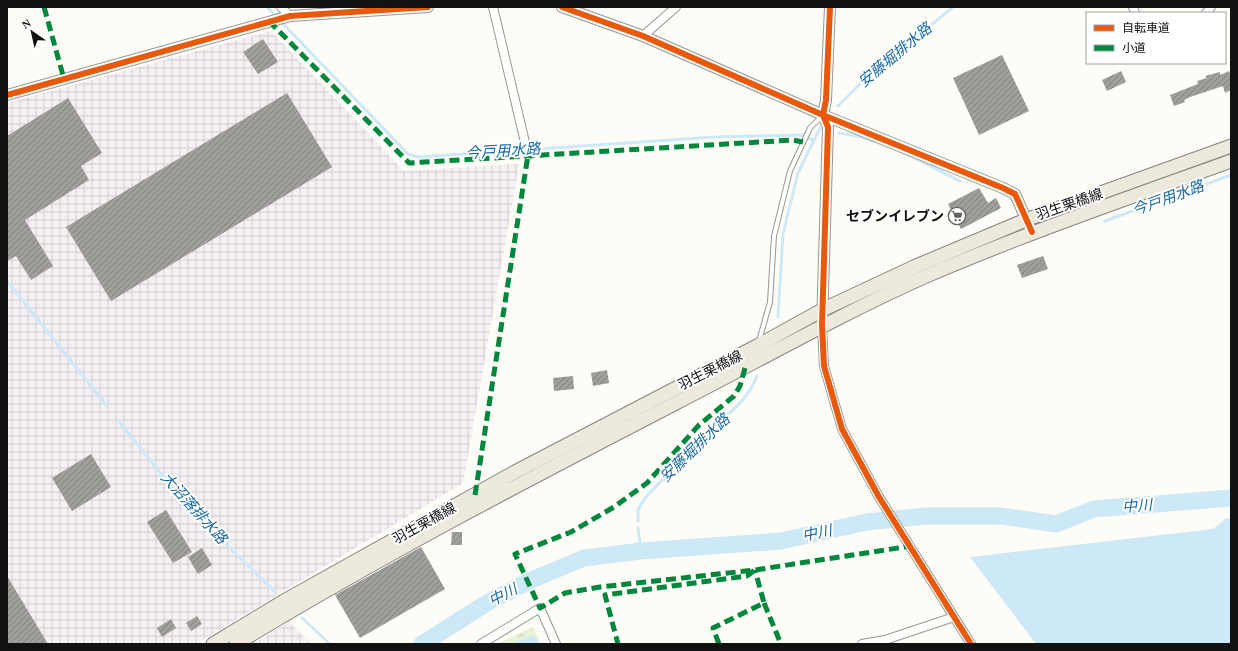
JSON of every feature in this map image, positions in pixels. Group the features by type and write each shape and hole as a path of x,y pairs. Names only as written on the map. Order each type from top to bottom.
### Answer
{"main road":[{"name":"羽生栗橋線","path":"213,644 284,601 515,472 757,346 824,309 916,266 1028,219 1231,146"},
{"name":"羽生栗橋線","path":"236,644 289,612 521,483 745,368 822,325 923,278 1032,232 1231,161"}],"street":[{"path":"281,7 290,16"},
{"path":"7,95 290,16 428,7"},
{"path":"493,7 528,154"},
{"path":"562,7 643,36 823,115 1015,194 1028,219 1032,232"},
{"path":"643,36 676,7"},
{"path":"830,7 826,100 823,115 828,127 824,309 822,325 824,366 842,429 879,497 971,644"},
{"path":"481,644 540,608 556,644"},
{"path":"862,644 885,640 954,617"}],"lane":[{"path":"757,346 770,302 774,236 790,171 810,128 823,115"}],"shaded area":[{"path":"271,31 404,171 519,164 463,483 196,644 7,644 7,103"},
{"path":"289,622 311,644 253,644"}],"green space":[{"path":"533,627 541,644 497,644"}],"water":[{"path":"1231,518 1231,644 1036,644 970,557 1213,529 1225,519"},
{"path":"534,635 539,644 513,644"}],"building":[{"path":"263,39 278,62 258,74 243,52"},
{"path":"1002,55 1029,111 979,135 953,78"},
{"path":"1121,71 1126,82 1107,91 1102,80"},
{"path":"1229,71 1231,78 1231,90 1225,93 1223,86 1190,97 1184,100 1185,102 1174,106 1170,95 1198,84 1197,81 1207,78 1205,76 1220,72 1220,75"},
{"path":"287,93 332,167 111,301 66,227"},
{"path":"68,98 102,153 81,166 89,180 25,220 53,266 31,280 16,256 7,261 7,136"},
{"path":"979,188 988,203 996,198 1001,208 961,229 948,204"},
{"path":"1043,256 1048,269 1022,278 1017,265"},
{"path":"607,370 609,383 593,386 591,373"},
{"path":"573,376 574,389 554,391 553,378"},
{"path":"91,454 111,487 72,511 52,478"},
{"path":"166,510 192,552 173,563 147,522"},
{"path":"452,532 462,532 462,545 451,545"},
{"path":"421,547 445,589 360,638 335,595"},
{"path":"202,548 212,565 198,574 188,557"},
{"path":"7,576 48,644 7,644"},
{"path":"197,616 202,624 191,631 186,623"},
{"path":"171,619 176,628 162,637 157,628"}],"waterway":[{"name":"今戸用水路","path":"267,7 408,154 419,157 715,137 801,135 813,140"},
{"name":"安藤堀排水路","path":"838,106 865,79 953,7"},
{"name":"安藤堀排水路","path":"778,317 783,234 798,173 820,128"},
{"name":"今戸用水路","path":"839,133 854,135 886,145 960,181"},
{"name":"今戸用水路","path":"1105,221 1231,175"},
{"name":"大沼落排水路","path":"7,281 107,406"},
{"name":"安藤堀排水路","path":"638,521 638,510 645,498 696,444 744,399 757,376"},
{"name":"大沼落排水路","path":"118,420 174,490 203,522 275,592"},
{"name":"中川","path":"422,644 487,603 529,581 584,558 641,551 781,541 866,522 926,516 1001,516 1056,524 1094,509 1231,498"},
{"name":"安藤堀排水路","path":"638,528 641,551"},
{"name":"大沼落排水路","path":"302,618 330,644"}],"marked path":[{"path":"44,7 64,79"},
{"path":"269,21 409,163 793,140 803,142"},
{"path":"475,495 528,155"},
{"path":"745,368 740,386 734,396 699,425 647,483 614,507 571,532 515,554 540,608 565,593 600,587 755,570 911,546"},
{"path":"616,644 618,644 605,595 747,576 755,570"},
{"path":"719,644 713,628 764,603 755,570"},
{"path":"764,603 781,644"}],"cycle path":[{"path":"7,95 290,16 428,7"},
{"path":"562,7 643,36 823,115 1003,188 1015,194 1032,232"},
{"path":"830,7 826,100 823,115 828,127 822,325 824,366 842,429 879,497 971,644"}],"place":[{"name":"セブンイレブン","path":"957,216"}]}
